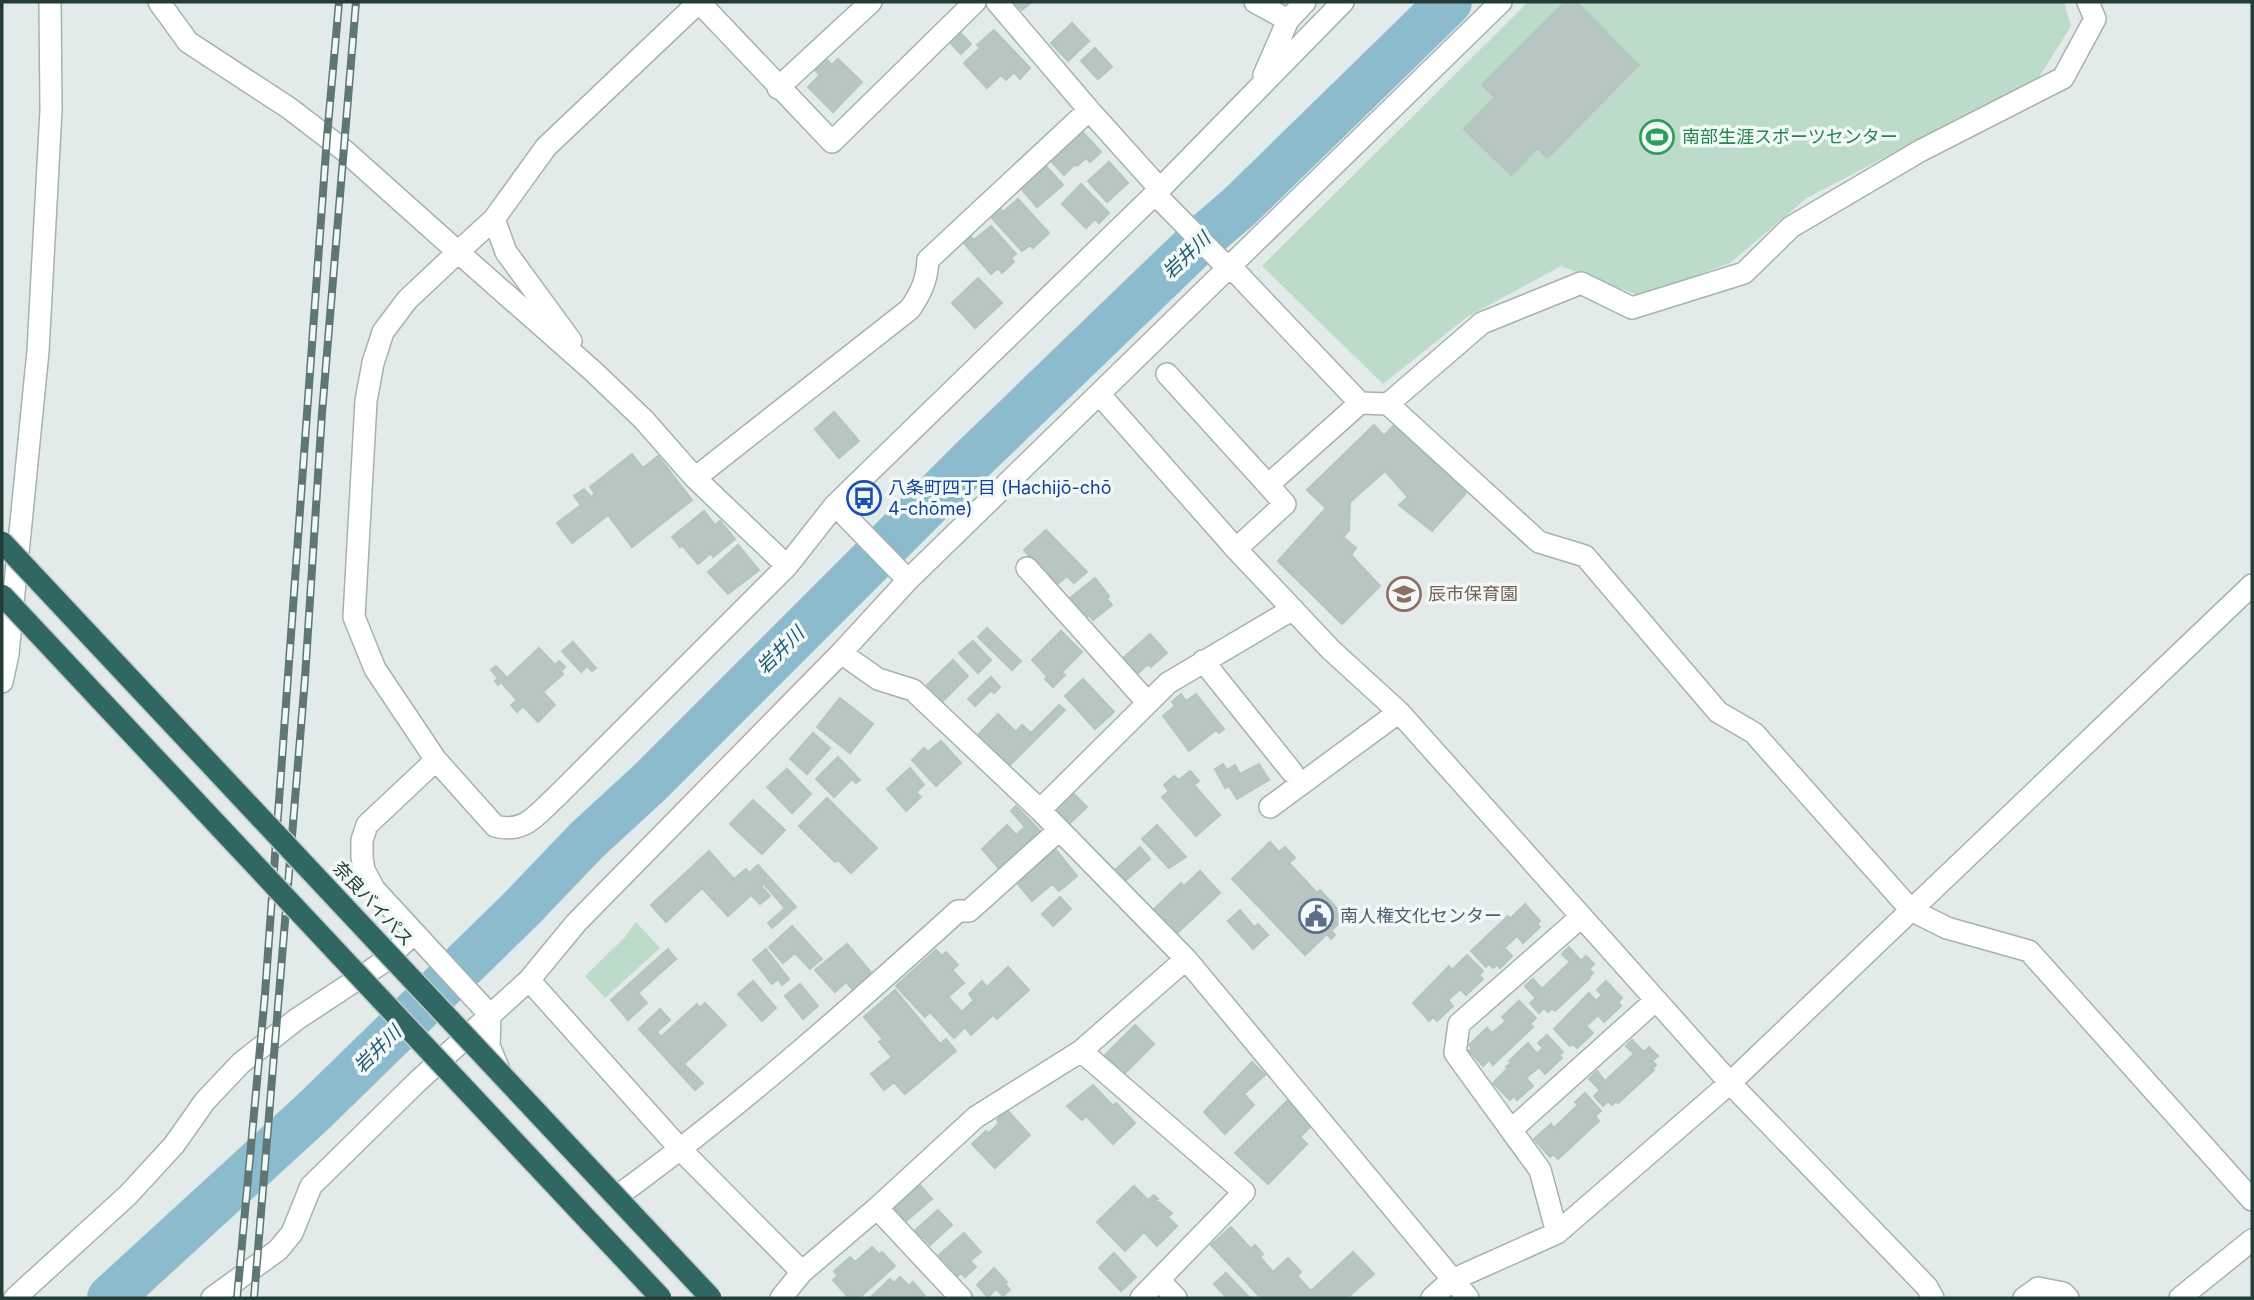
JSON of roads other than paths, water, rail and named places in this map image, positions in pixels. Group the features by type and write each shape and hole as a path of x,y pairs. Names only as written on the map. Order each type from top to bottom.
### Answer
{"highway":[{"name":"奈良バイパス","path":"2,542 709,1298"},
{"path":"2,595 662,1298"}],"street":[{"path":"2,682 8,654 38,351 51,110 50,2"},
{"path":"159,2 188,42 299,115 345,151 594,372 644,420 695,478 787,566"},
{"path":"975,2 832,142 699,2 546,147 494,219 407,300 383,332 373,363 366,401 354,617 375,669 436,760 495,826 508,830 525,826 556,797 1159,195 1343,2"},
{"path":"778,88 871,2"},
{"path":"996,2 1159,195 1360,402 1388,404 1539,542 1585,556 1718,712 1754,733 1911,910 1947,928 2029,951 2252,1200"},
{"path":"1255,2 1288,20"},
{"path":"1257,90 1288,20 1305,2"},
{"path":"212,1298 278,1251 292,1233 311,1186 418,1081 485,1010 529,980 576,923 841,653 904,576 1100,395 1225,263 1501,2"},
{"path":"1388,404 1482,323 1581,283 1632,308 1744,273 1791,227 1920,151 2063,78 2095,19 2088,2"},
{"path":"695,478 910,309 922,292 928,260 1089,110"},
{"path":"494,219 506,252 594,372"},
{"path":"1167,374 1285,504 1236,549"},
{"path":"1100,395 1236,549 1331,650 1399,712 1730,1083 1927,1287 1933,1298"},
{"path":"1268,485 1360,402"},
{"path":"841,511 904,576"},
{"path":"1027,568 1148,703"},
{"path":"1432,1298 1452,1280 1557,1233 1730,1083 2252,585"},
{"path":"1040,810 1168,683 1293,609"},
{"path":"841,653 878,679 913,690 1040,810 1186,959 1468,1298"},
{"path":"1203,661 1292,772"},
{"path":"1270,807 1399,712"},
{"path":"436,760 367,825 362,840 364,870 374,888 485,1010 489,1046 497,1069 709,1298"},
{"path":"616,1198 681,1150 890,973 958,911 969,911 1059,830"},
{"path":"1557,1233 1540,1170 1455,1053 1459,1024 1581,917"},
{"path":"15,1298 128,1195 174,1145 205,1101 241,1063 298,1019 420,939"},
{"path":"781,1298 802,1272 976,1117 1081,1051 1186,959"},
{"path":"529,980 681,1150 802,1272"},
{"path":"1511,1130 1656,1000"},
{"path":"1081,1051 1244,1192 1141,1298"},
{"path":"877,1208 961,1298"},
{"path":"2180,1298 2252,1240"},
{"path":"1158,1280 1176,1298"},
{"path":"2024,1298 2038,1288 2063,1293 2068,1298"}],"waterway":[{"name":"岩井川","path":"110,1298 315,1110 520,910 587,840 650,782 974,458 1197,243 1239,207 1449,2"}],"railway":[{"path":"237,1298 265,994 339,2"},
{"path":"254,1298 305,678 322,413 356,2"}],"place":[{"name":"南部生涯スポーツセンター","path":"1657,137"},
{"name":"八条町四丁目 (Hachijō-chō 4-chōme)","path":"864,498"},
{"name":"辰市保育園","path":"1404,594"},
{"name":"南人権文化センター","path":"1316,916"}]}
